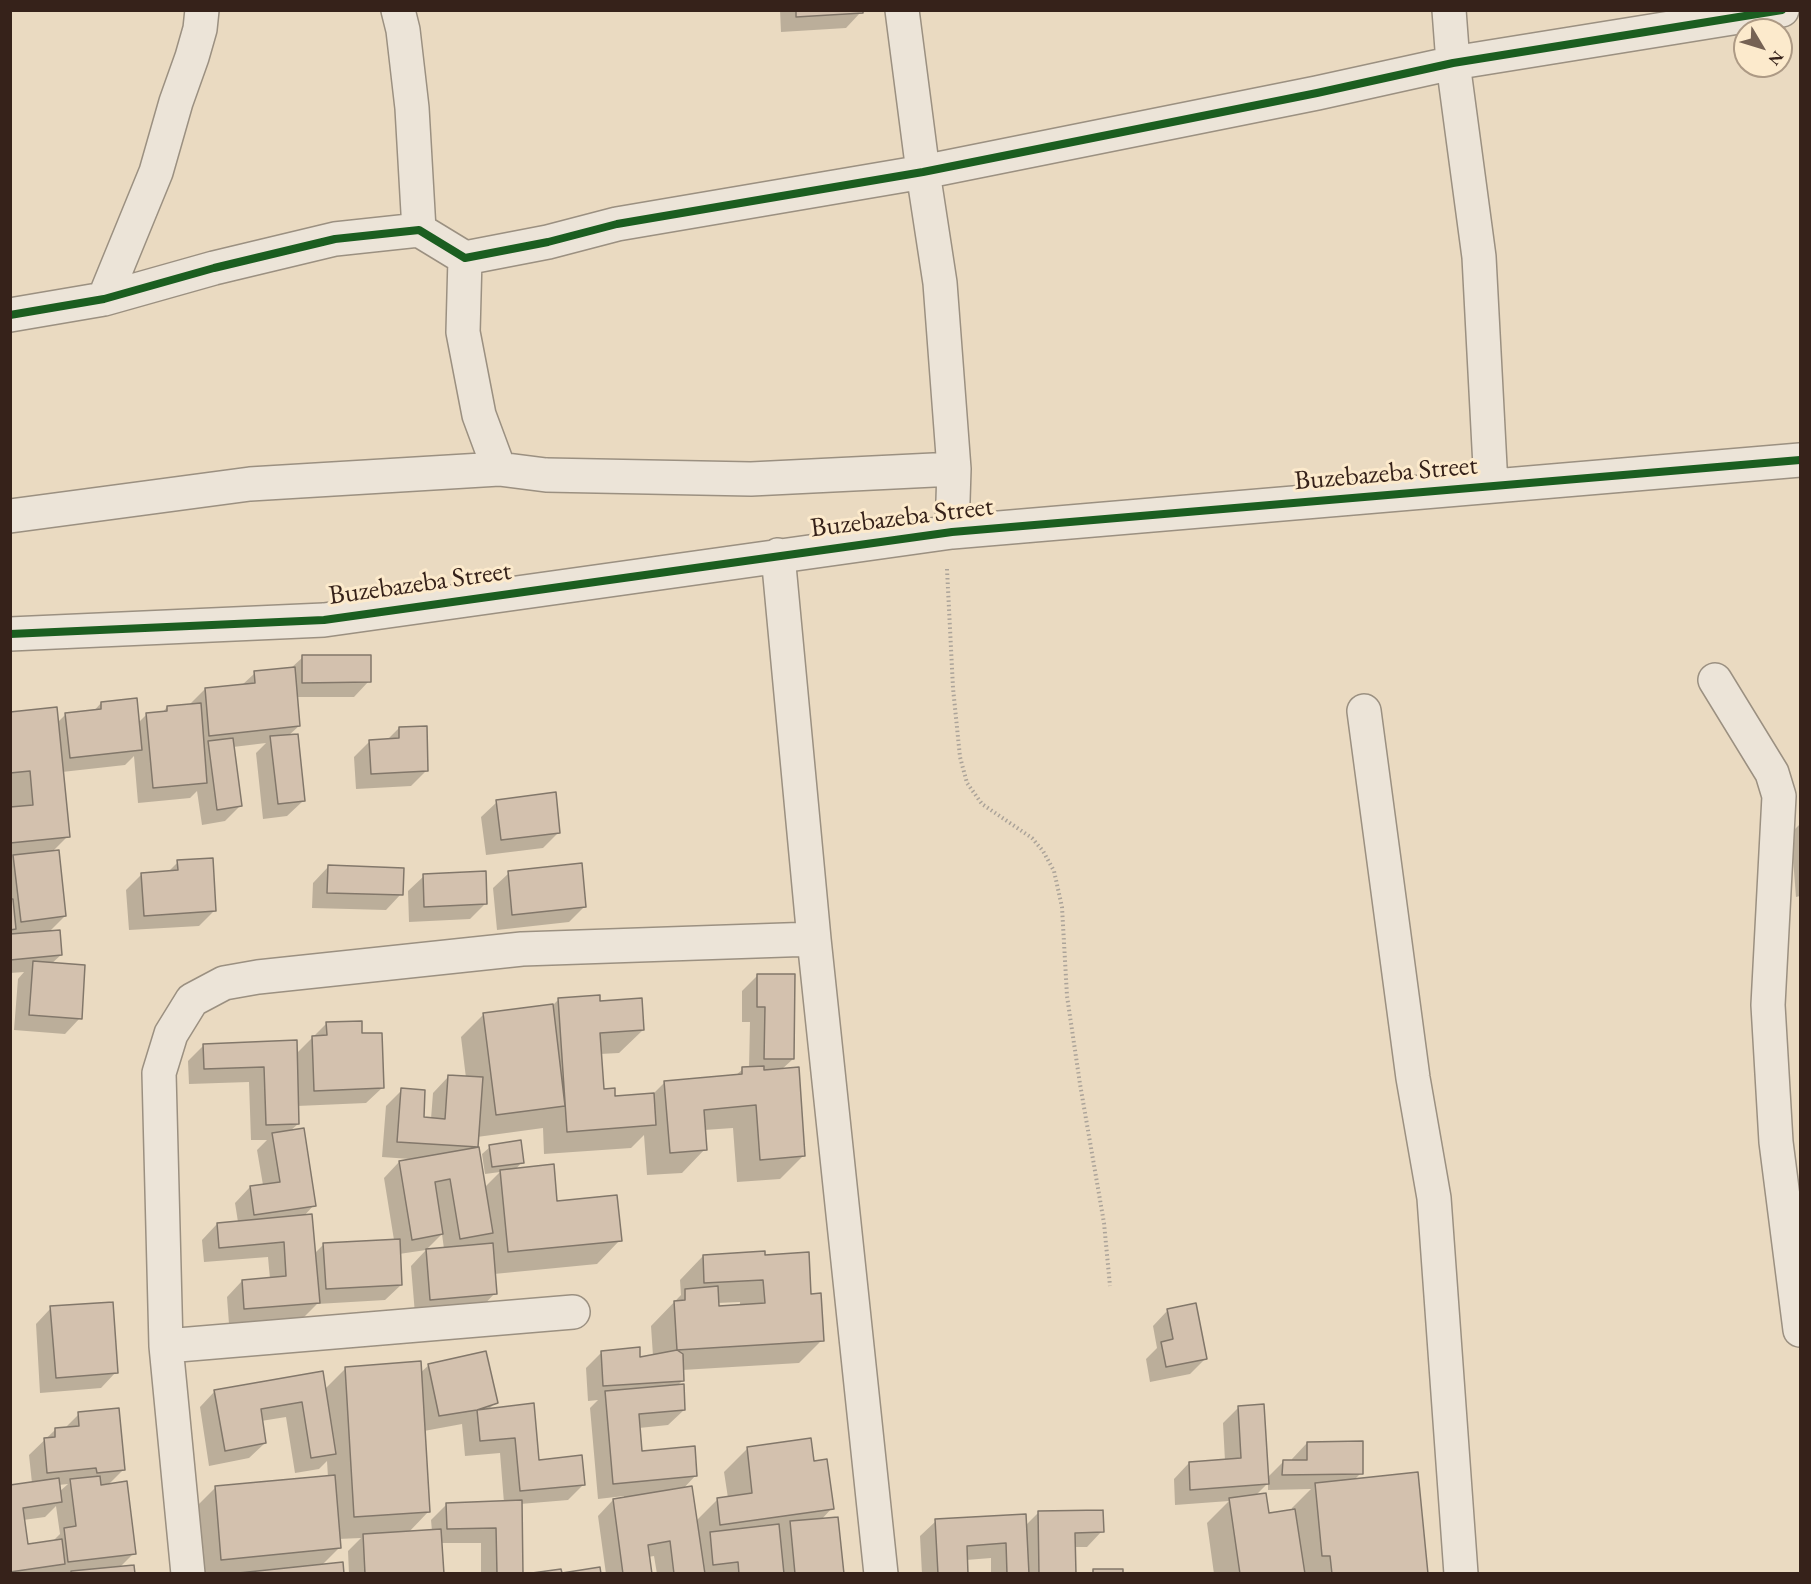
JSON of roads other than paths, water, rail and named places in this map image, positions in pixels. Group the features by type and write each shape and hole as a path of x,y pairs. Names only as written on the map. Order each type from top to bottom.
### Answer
{"street":[{"path":"104,299 156,172 197,38 202,10"},
{"path":"398,10 403,30 412,108 419,230"},
{"path":"902,10 940,283 954,470 949,532"},
{"path":"1449,10 1453,63 1479,257 1491,486"},
{"path":"10,315 104,299 214,268 335,239 419,230 465,258 548,242 616,224 923,172 1305,96 1453,63 1782,10"},
{"path":"465,258 463,332 480,415 499,469"},
{"name":"Buzebazeba Street","path":"10,634 324,620 949,532 1800,460"},
{"path":"10,516 250,484 499,469 546,475 751,479 954,470"},
{"path":"778,555 814,939 880,1574"},
{"path":"1715,680 1772,773 1779,796 1768,1005 1776,1142 1800,1330"},
{"path":"1364,711 1413,1078 1434,1198 1461,1574"},
{"path":"188,1574 166,1346 159,1073 171,1034 192,1000 224,983 258,977 522,949 814,939"},
{"path":"166,1346 573,1312"}]}
